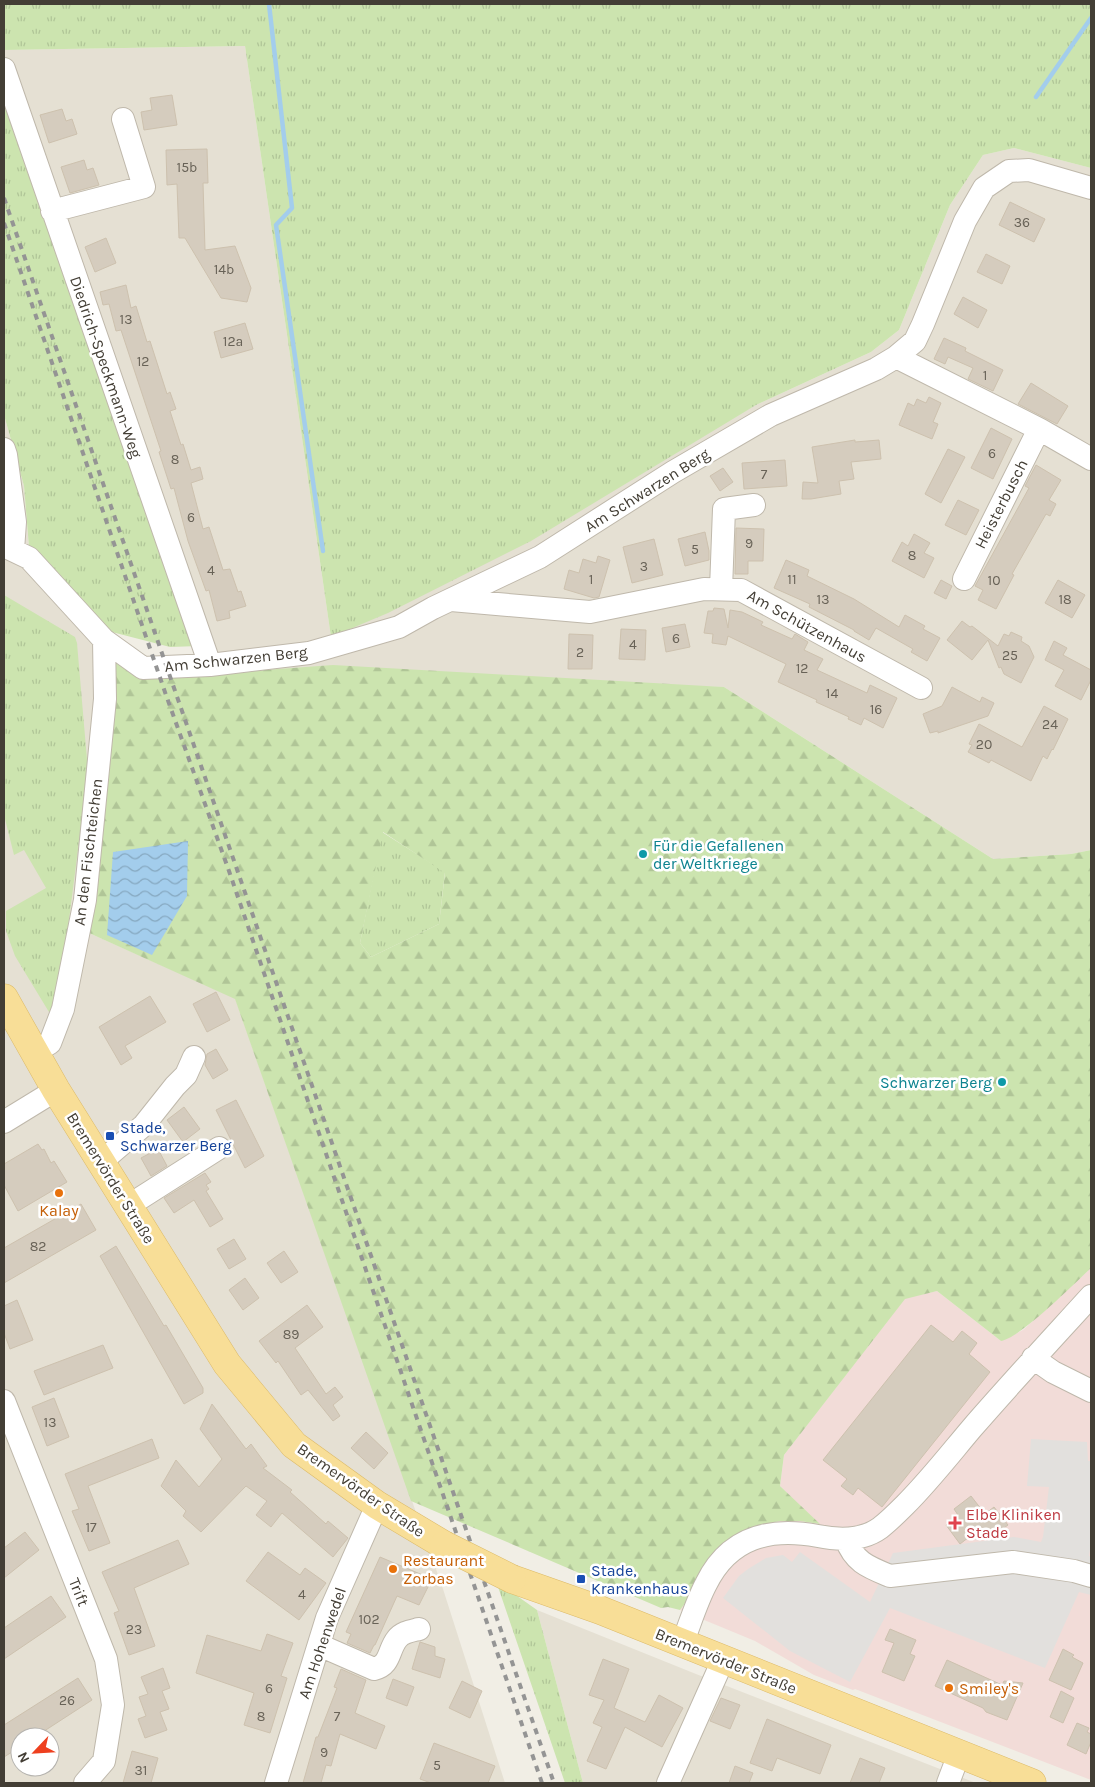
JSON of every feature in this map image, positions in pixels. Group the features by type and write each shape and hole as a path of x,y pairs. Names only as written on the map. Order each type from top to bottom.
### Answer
{"main road":[{"name":"Bremervörder Straße","path":"4,998 42,1047 56,1090 228,1364 294,1445 377,1505 444,1545 512,1579 600,1610 1032,1783"}],"street":[{"name":"Diedrich-Speckmann-Weg","path":"4,69 210,665"},
{"path":"52,211 144,187 123,119"},
{"name":"Am Schwarzen Berg","path":"9,548 29,558 104,640 143,668 210,665 309,654 399,627 450,600 540,557 673,472 771,415 876,369 896,357 915,342 966,221 984,188 1008,171 1029,170 1091,188"},
{"path":"896,357 1039,429 1091,459"},
{"name":"Heisterbusch","path":"964,579 1039,429"},
{"path":"4,448 15,522 9,548"},
{"path":"721,589 724,509 754,505"},
{"name":"Am Schützenhaus","path":"450,600 590,612 704,589 741,590 922,688"},
{"name":"An den Fischteichen","path":"42,1047 63,1009 85,900 105,699 104,640"},
{"path":"101,1162 144,1125 186,1075 194,1058"},
{"path":"4,1122 56,1090"},
{"path":"128,1206 219,1148"},
{"path":"682,1644 706,1584 718,1566 735,1549 759,1536 780,1532 846,1539 879,1529 923,1486 1033,1358 1091,1296"},
{"path":"1033,1358 1052,1372 1091,1391"},
{"name":"Trift","path":"4,1401 106,1659 113,1705 104,1762 85,1783"},
{"name":"Am Hohenwedel","path":"276,1783 327,1618 377,1505"},
{"path":"846,1539 853,1554 859,1560 890,1576 1013,1562 1074,1571 1091,1576"},
{"path":"319,1645 374,1669 385,1664 396,1639 404,1633 419,1629"},
{"path":"668,1783 723,1660"},
{"path":"948,1783 959,1754"}],"shaded area":[{"path":"245,46 331,637 756,405 871,352 899,330 950,205 983,155 1014,148 1091,168 1091,850 1071,854 993,859 724,687 211,674 4,81 4,50"},
{"path":"4,415 24,486 29,547 113,660 89,933 235,998 443,1589 505,1783 4,1783"},
{"name":"Elbe Kliniken Stade","path":"1091,1268 1091,1780 814,1675 755,1641 680,1610 737,1535 761,1525 780,1521 800,1521 819,1524 780,1486 784,1455 905,1298 937,1291 1001,1341 1023,1330"},
{"path":"1031,1439 1087,1442 1088,1461 1091,1461 1091,1544 1089,1556 1091,1556 1091,1595 1079,1592 1045,1668 890,1608 850,1682 790,1651 723,1598 739,1576 766,1558 783,1555 792,1562 800,1552 870,1602 893,1553 1014,1537 1041,1542 1049,1487 1027,1486"},
{"path":"537,1610 696,1674 976,1783 583,1783"}],"green space":[{"path":"4,4 1091,4 1091,168 1014,148 983,155 950,205 899,330 871,352 756,405 531,541 388,613 331,637 245,46 4,50"},
{"path":"4,81 199,646 170,647 104,630 29,547 24,486 4,415"},
{"path":"4,595 75,637 77,643 88,771 57,1014 52,1017 15,956 6,931 6,911 46,888 24,850 14,855 4,815"},
{"path":"113,660 139,679 333,665 724,687 993,859 1071,854 1091,850 1091,1268 1033,1321 1009,1338 1001,1341 937,1291 905,1299 784,1455 780,1486 820,1524 780,1521 761,1525 737,1535 680,1610 668,1607 661,1608 411,1501 235,999 89,933","holes":["383,832 445,873 439,924 371,957 360,943"]},
{"path":"382,832 445,872 439,924 371,957 360,943"},
{"path":"496,1581 537,1610 583,1783 565,1783"}],"water":[{"path":"188,841 187,896 152,955 107,935 113,852"}],"building":[{"path":"172,95 177,125 144,130 141,112 152,110 150,98"},
{"path":"62,109 66,121 72,119 77,134 49,143 40,115"},
{"path":"207,149 208,183 203,183 205,250 235,246 251,288 247,302 221,298 185,238 179,238 177,184 167,185 166,150"},
{"path":"84,160 87,170 93,168 99,185 70,193 61,167"},
{"path":"1010,202 1045,219 1034,242 999,225"},
{"path":"106,238 116,263 95,272 85,247"},
{"path":"986,254 1010,266 1002,284 977,272"},
{"path":"126,285 131,308 136,306 147,342 150,341 167,394 170,392 176,409 170,411 191,470 200,467 203,479 191,483 203,529 209,527 223,570 230,569 238,592 241,591 246,606 229,611 230,618 217,621 209,590 206,591 188,541 174,488 171,489 159,452 161,451 121,330 116,331 109,304 103,305 100,292"},
{"path":"963,297 987,310 978,328 954,314"},
{"path":"245,323 253,349 221,358 214,332"},
{"path":"944,338 966,348 965,351 1003,370 993,391 968,379 973,368 948,357 945,364 934,359"},
{"path":"1031,383 1068,406 1057,424 1018,404"},
{"path":"929,397 941,403 933,422 938,424 932,439 899,425 908,403 914,406 917,399 926,403"},
{"path":"991,428 1012,439 993,479 971,468"},
{"path":"855,440 855,442 879,440 881,459 851,462 854,479 839,481 841,494 802,499 803,482 818,483 812,447"},
{"path":"948,449 965,457 941,503 925,494"},
{"path":"785,460 787,486 744,489 742,463"},
{"path":"1036,465 1061,480 1049,500 1056,504 1050,516 1046,514 1012,574 1014,575 996,609 978,600 983,590 975,586 1029,488 1025,486"},
{"path":"723,468 733,482 720,491 710,476"},
{"path":"958,500 979,510 966,535 945,525"},
{"path":"736,528 764,529 763,561 748,561 748,574 735,574"},
{"path":"705,532 709,560 685,566 678,539"},
{"path":"914,534 930,543 924,553 934,558 924,578 892,561 902,542 908,546"},
{"path":"654,539 663,575 632,583 623,547"},
{"path":"598,556 610,560 599,597 594,598 564,589 569,570 579,573 583,559 596,563"},
{"path":"786,560 809,570 807,576 854,599 899,627 905,615 925,626 923,629 940,638 927,661 911,652 913,649 876,628 869,640 854,630 809,607 810,604 774,588"},
{"path":"941,580 952,586 946,599 934,593"},
{"path":"1058,580 1085,595 1072,618 1045,603"},
{"path":"714,608 724,609 728,628 730,610 742,612 763,622 761,625 792,639 795,634 808,642 804,650 823,659 817,670 867,693 870,685 897,698 883,728 864,718 861,725 848,719 849,717 816,702 817,700 778,682 786,664 728,636 726,645 712,643 713,634 704,633 708,611 713,611"},
{"path":"962,621 970,627 972,626 998,646 1004,634 1009,636 1011,632 1022,637 1021,641 1029,646 1034,657 1021,683 1004,674 1001,667 999,668 988,640 972,660 947,640"},
{"path":"685,624 690,647 666,652 662,628"},
{"path":"621,629 646,630 645,660 619,659"},
{"path":"569,634 593,635 592,669 568,669"},
{"path":"1054,641 1067,648 1063,655 1091,670 1091,680 1081,700 1055,686 1064,670 1045,660"},
{"path":"952,687 980,702 982,697 994,703 988,716 938,733 938,731 930,733 923,714 942,706"},
{"path":"1044,706 1068,719 1053,750 1047,759 1043,756 1031,781 991,760 989,763 968,752 972,745 969,744 979,724 1022,747"},
{"path":"216,992 230,1020 207,1032 193,1004"},
{"path":"150,996 166,1022 125,1046 132,1058 121,1065 99,1027"},
{"path":"216,1049 228,1070 213,1079 205,1065 207,1054"},
{"path":"236,1100 264,1156 245,1168 216,1110"},
{"path":"184,1107 200,1129 183,1142 167,1120"},
{"path":"38,1144 42,1150 44,1149 51,1163 54,1161 67,1182 18,1211 4,1185 4,1164"},
{"path":"158,1149 167,1166 151,1176 141,1158"},
{"path":"205,1173 211,1182 206,1185 209,1189 206,1191 223,1219 210,1227 194,1200 174,1213 164,1198"},
{"path":"81,1204 96,1230 4,1283 4,1248"},
{"path":"234,1239 246,1259 229,1269 217,1249"},
{"path":"116,1246 203,1388 203,1393 184,1404 100,1256"},
{"path":"284,1251 298,1272 281,1283 267,1263"},
{"path":"245,1278 259,1298 243,1310 229,1290"},
{"path":"17,1300 33,1340 10,1349 4,1333 4,1306"},
{"path":"307,1305 323,1327 295,1348 326,1394 335,1387 343,1397 333,1405 340,1416 333,1421 308,1390 301,1395 278,1361 276,1363 259,1341"},
{"path":"931,1325 953,1342 962,1331 977,1343 969,1354 990,1372 882,1507 858,1488 853,1495 841,1486 847,1479 823,1460"},
{"path":"103,1345 113,1368 44,1395 34,1371"},
{"path":"54,1398 69,1437 47,1446 32,1407"},
{"path":"212,1404 246,1449 251,1444 267,1466 263,1468 292,1490 290,1492 326,1524 328,1521 348,1538 333,1557 282,1513 271,1527 256,1515 267,1501 246,1486 201,1532 183,1516 186,1511 161,1486 176,1460 199,1487 222,1459 200,1429"},
{"path":"366,1432 388,1453 374,1469 351,1448"},
{"path":"152,1439 159,1458 88,1486 110,1543 89,1551 72,1511 79,1509 65,1474"},
{"path":"971,1496 985,1514 994,1507 1008,1525 990,1538 982,1527 960,1544 946,1525 958,1515 954,1509"},
{"path":"25,1532 39,1550 4,1578 4,1548"},
{"path":"178,1540 189,1564 134,1588 155,1646 129,1655 114,1613 119,1611 102,1572"},
{"path":"268,1552 300,1575 305,1568 326,1583 299,1620 246,1581"},
{"path":"380,1557 432,1579 419,1605 397,1596 370,1653 347,1643 351,1634 346,1632"},
{"path":"51,1596 66,1617 4,1659 4,1628"},
{"path":"890,1629 916,1640 910,1654 915,1656 904,1681 882,1672 894,1643 885,1640"},
{"path":"267,1634 293,1643 281,1676 287,1678 270,1733 244,1725 254,1693 196,1673 207,1635 261,1651"},
{"path":"420,1642 435,1647 435,1656 445,1659 440,1678 412,1669"},
{"path":"1063,1649 1083,1663 1071,1690 1049,1680"},
{"path":"603,1659 629,1669 614,1708 645,1722 659,1695 683,1708 662,1747 625,1727 606,1769 587,1761 602,1727 593,1723 604,1700 589,1695"},
{"path":"947,1660 1002,1685 1004,1681 1023,1683 1007,1720 986,1712 983,1708 935,1686"},
{"path":"163,1668 170,1688 162,1691 169,1709 160,1712 167,1730 145,1738 138,1719 146,1716 139,1697 148,1694 141,1677"},
{"path":"341,1669 366,1680 355,1713 385,1726 376,1749 340,1734 331,1766 326,1765 321,1783 303,1783 316,1737 318,1737 337,1688 334,1687"},
{"path":"78,1678 92,1700 50,1727 10,1727 10,1753 4,1757 4,1725"},
{"path":"393,1679 414,1687 407,1706 386,1698"},
{"path":"462,1681 482,1691 470,1718 449,1708"},
{"path":"1061,1691 1074,1698 1063,1723 1050,1717"},
{"path":"721,1698 740,1705 730,1729 710,1721"},
{"path":"767,1719 831,1745 820,1774 777,1758 772,1771 750,1763"},
{"path":"1077,1723 1089,1728 1087,1732 1091,1734 1091,1742 1086,1754 1067,1745"},
{"path":"434,1743 495,1766 488,1783 431,1783 420,1779"},
{"path":"132,1751 158,1758 151,1783 123,1783"},
{"path":"860,1758 885,1768 879,1783 850,1783"},
{"path":"735,1766 753,1773 749,1783 729,1783"}],"waterway":[{"path":"269,4 292,208 276,225 323,551"},
{"path":"1036,97 1091,18"}],"railway":[{"path":"4,198 554,1783"},
{"path":"4,223 542,1783"}],"place":[{"name":"Für die Gefallenen der Weltkriege","path":"643,854"},
{"name":"Schwarzer Berg","path":"1002,1082"},
{"name":"Stade, Schwarzer Berg","path":"110,1136"},
{"name":"Kalay","path":"59,1193"},
{"name":"Elbe Kliniken Stade","path":"955,1523"},
{"name":"Restaurant Zorbas","path":"393,1569"},
{"name":"Stade, Krankenhaus","path":"581,1579"},
{"name":"Smiley's","path":"949,1688"}]}
